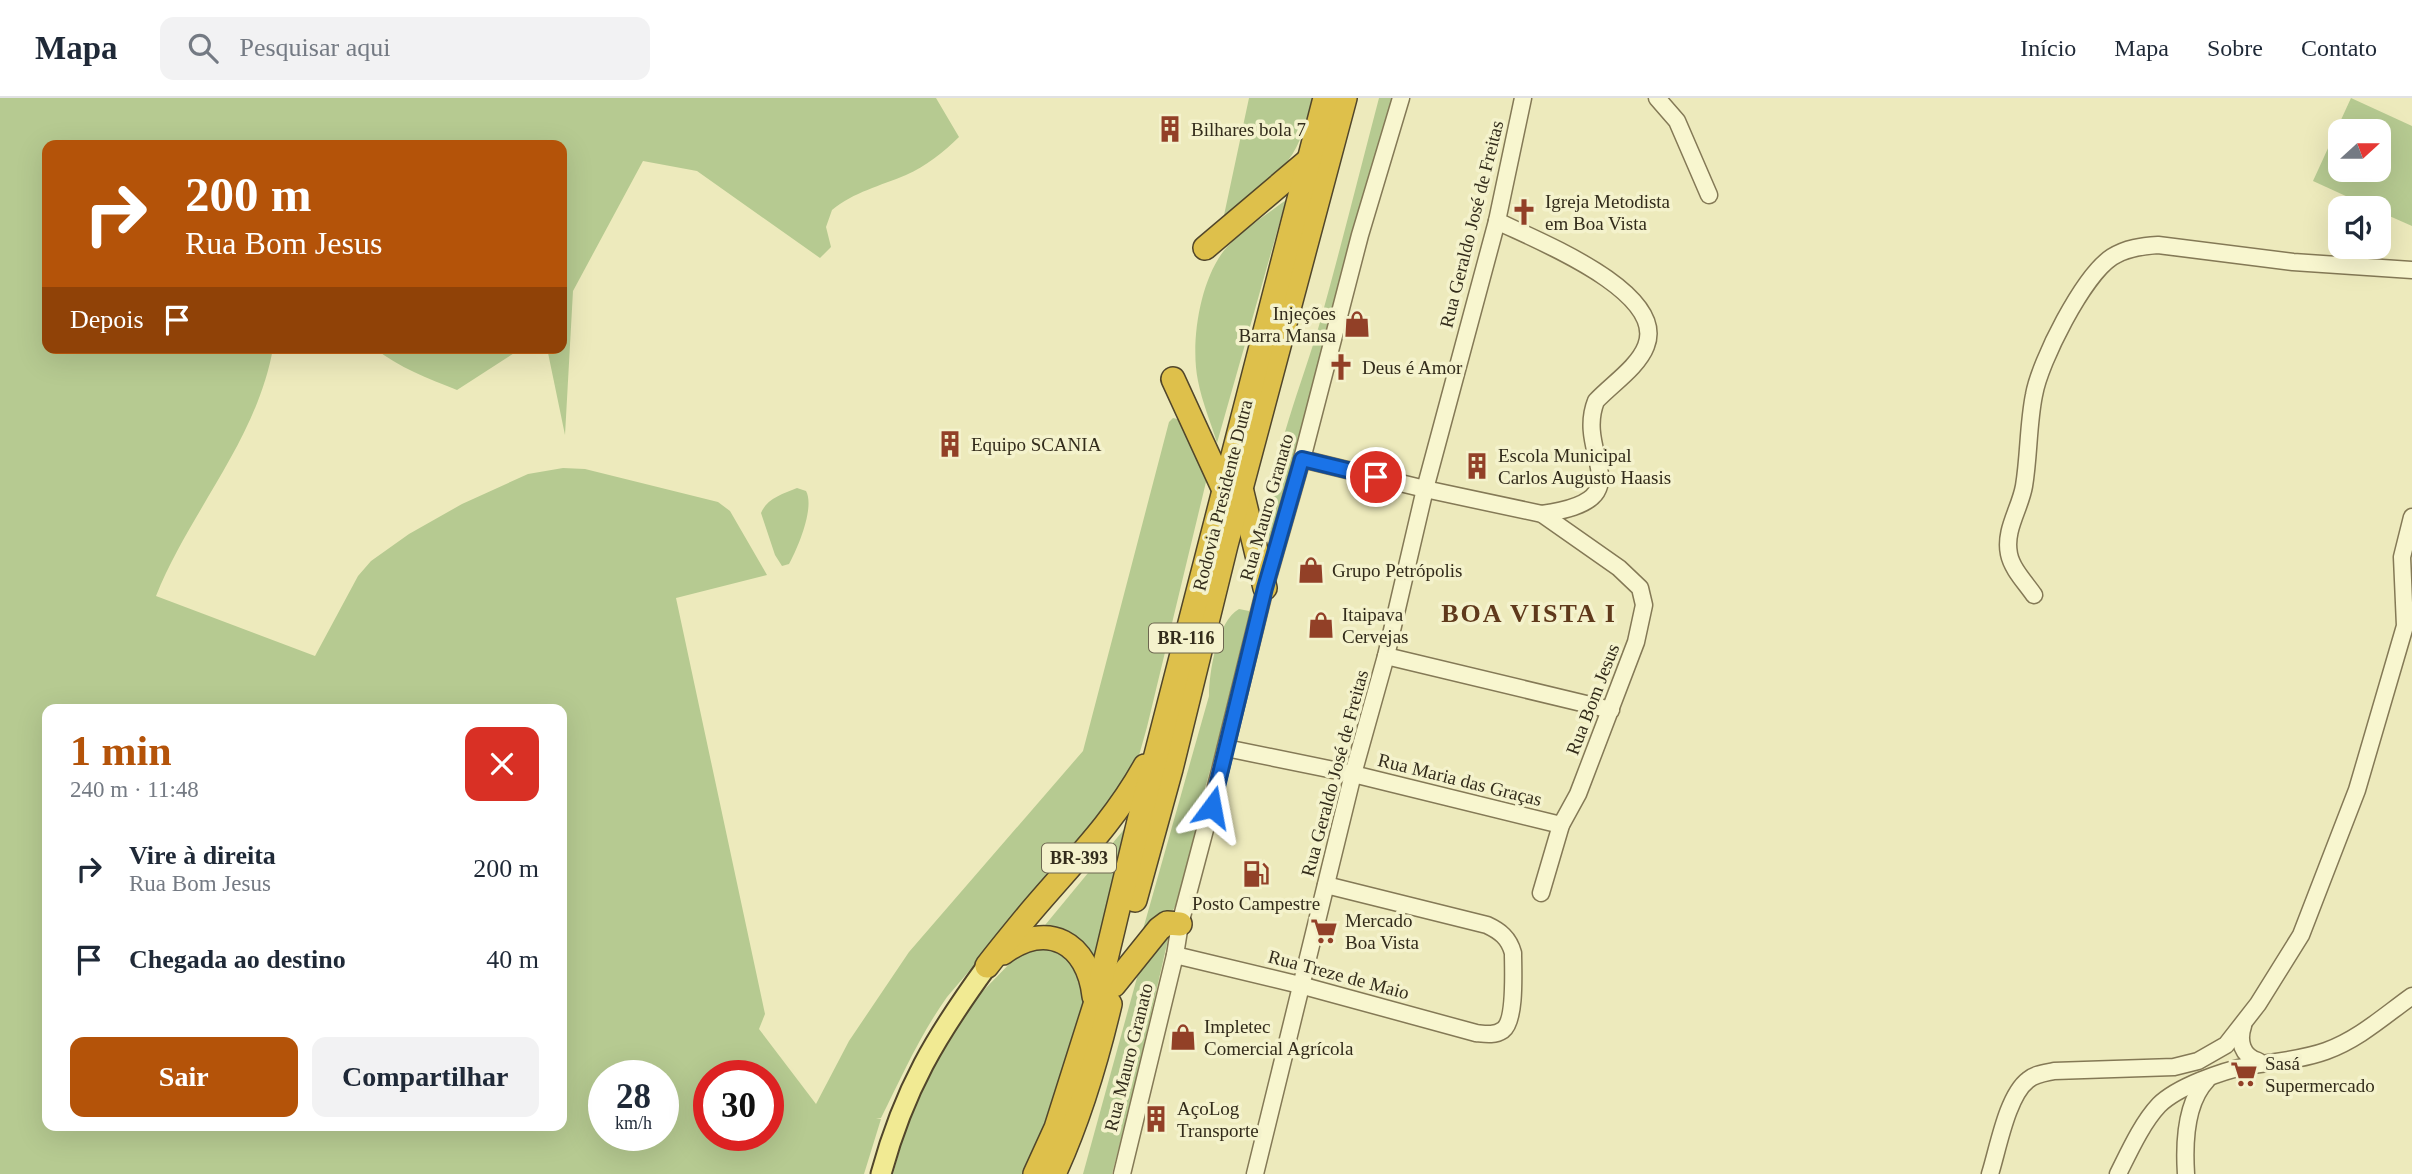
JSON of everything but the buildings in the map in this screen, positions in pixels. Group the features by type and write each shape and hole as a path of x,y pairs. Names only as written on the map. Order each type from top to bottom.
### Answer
{"highway":[{"name":"Rodovia Presidente Dutra","path":"1054,1174 1096,1065 1233,489 1272,299 1325,98"},
{"name":"Rodovia Presidente Dutra","path":"1035,1174 1056,1128 1095,1005 1159,741 1298,273 1345,98"},
{"path":"1298,273 1357,98"},
{"path":"1205,248 1310,159"},
{"path":"1173,379 1233,489 1265,588"},
{"name":"BR-393","path":"987,966 1028,914 1097,839 1136,784 1159,741"},
{"path":"1115,985 1159,929 1167,923 1180,924"},
{"name":"BR-393","path":"987,966 1011,948 1033,939 1043,937 1064,942 1078,952 1086,964 1095,1005"},
{"path":"1073,1174 1096,1065"}],"main road":[{"name":"BR-393","path":"881,1174 895,1125 925,1058 987,966"}],"street":[{"name":"Rua Mauro Granato","path":"1122,1174 1175,955 1180,924 1265,588 1302,459 1360,235 1401,98"},
{"name":"Rua Geraldo José de Freitas","path":"1255,1174 1353,774 1387,656 1425,489 1497,221 1523,98"},
{"path":"1657,98 1677,121 1709,195"},
{"path":"1497,221 1617,285 1637,304 1649,334 1640,355 1597,401 1593,409 1593,436 1601,471 1600,486 1587,502 1542,514"},
{"path":"2034,595 2012,563 2008,543 2024,488 2034,394 2049,351 2079,297 2102,265 2122,252 2158,245 2292,262 2412,270"},
{"name":"Rua Bom Jesus","path":"1302,459 1542,514 1634,580 1643,596 1644,606 1636,642 1578,794 1561,825 1541,893"},
{"path":"2186,1174 2186,1141 2191,1108 2197,1093 2301,935 2357,790 2408,627 2402,556 2412,517"},
{"path":"1387,656 1611,710"},
{"name":"Rua Maria das Graças","path":"1226,748 1353,774 1561,825"},
{"name":"Rua Treze de Maio","path":"1175,955 1300,985 1476,1033 1493,1034 1507,1025 1511,1012 1513,953 1504,936 1487,925 1326,885"},
{"path":"2176,1093 2208,1074 2312,1055 2339,1045 2375,1024 2412,995"},
{"path":"2241,1028 2243,1048 2250,1058 2278,1062"},
{"path":"2176,1066 2217,1051 2241,1028"},
{"path":"2118,1174 2154,1110 2208,1074 2258,1060"},
{"path":"2176,1066 2176,1093"},
{"path":"1990,1174 2011,1106 2021,1087 2033,1077 2054,1071 2176,1066 2208,1074"},
{"path":"2176,1093 2186,1097 2191,1108"}],"green space":[{"path":"0,98 936,98 959,137 921,167 858,194 832,210 826,227 831,247 820,258 697,171 643,161 573,291 565,435 548,354 567,354 567,140 42,140 42,354 272,354 253,414 186,534 156,596 315,656 358,576 371,561 409,534 462,504 528,474 563,468 585,469 718,502 730,511 767,575 676,598 765,1014 759,1029 783,1060 693,1060 693,1151 784,1151 784,1062 816,1104 849,1041 909,952 1083,751 1169,422 1173,418 1181,420 1206,474 1206,482 1147,727 1129,783 947,997 920,1041 881,1118 876,1118 881,1119 864,1174 0,1174"},
{"path":"1249,98 1313,98 1300,139 1287,162 1223,220"},
{"path":"1379,98 1394,98 1270,553 1271,494 1277,464 1322,315"},
{"path":"2351,98 2412,126 2412,226 2391,217 2391,196 2346,196 2313,181 2328,148 2328,182 2391,182 2391,119 2341,119"},
{"path":"1286,200 1217,443 1202,397 1196,366 1199,311 1204,293 1210,275 1227,247"},
{"path":"513,354 457,390 424,377 384,355"},
{"path":"797,488 806,491 807,517 793,557 789,564 782,566 775,555 761,513 771,500"},
{"path":"1239,609 1249,611 1253,619 1203,795 1204,811 1180,899 1138,947 1209,696 1216,648 1225,624"},
{"path":"1126,827 1093,963 1041,930"},
{"path":"1169,935 1112,1174 1083,1174 1138,974 1143,963"},
{"path":"1059,945 1090,987 1043,1131 1024,1174 893,1174 913,1102 943,1047 980,994 1023,950"}],"place":[{"name":"Bilhares bola 7","path":"1170,129"},
{"name":"Igreja Metodista em Boa Vista","path":"1524,212"},
{"name":"Injeções Barra Mansa","path":"1357,324"},
{"name":"Deus é Amor","path":"1341,367"},
{"name":"Equipo SCANIA","path":"950,444"},
{"name":"Escola Municipal Carlos Augusto Haasis","path":"1477,466"},
{"name":"Grupo Petrópolis","path":"1311,570"},
{"name":"Itaipava Cervejas","path":"1321,625"},
{"name":"Posto Campestre","path":"1256,874"},
{"name":"Mercado Boa Vista","path":"1324,931"},
{"name":"Impletec Comercial Agrícola","path":"1183,1037"},
{"name":"Sasá Supermercado","path":"2244,1074"},
{"name":"AçoLog Transporte","path":"1156,1119"}],"district":[{"name":"BOA VISTA I","path":"1529,613"}],"route":[{"path":"1212,807 1265,588 1302,459 1376,477"}]}
